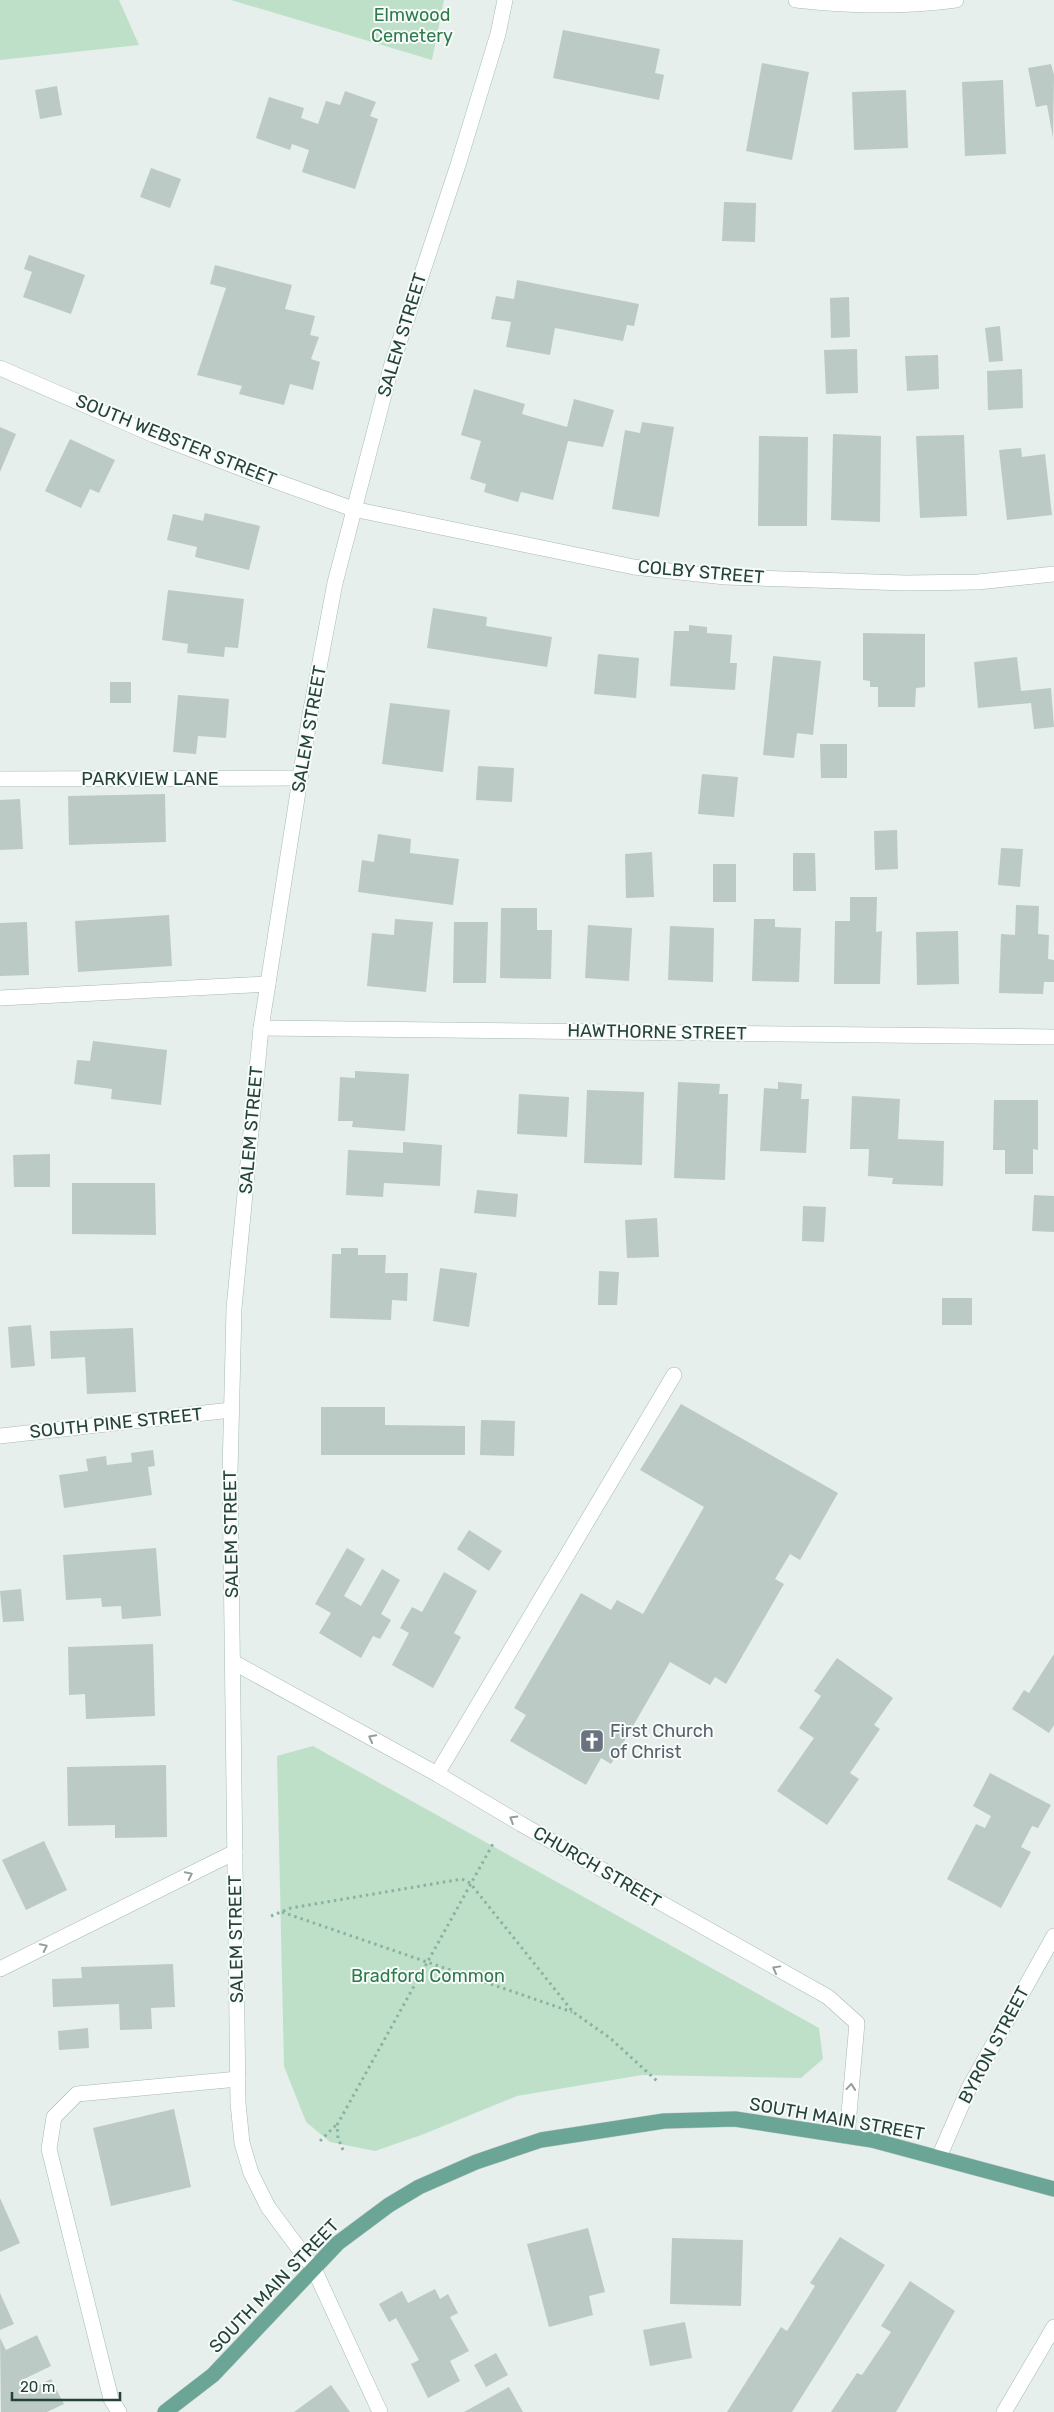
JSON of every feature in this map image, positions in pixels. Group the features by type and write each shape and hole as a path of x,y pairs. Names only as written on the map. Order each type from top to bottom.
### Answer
{"main road":[{"name":"SOUTH MAIN STREET","path":"165,2412 213,2375 338,2243 390,2204 419,2187 476,2162 541,2140 664,2121 735,2119 846,2136 939,2157 1054,2189"}],"street":[{"name":"SALEM STREET","path":"380,2412 314,2269 268,2207 251,2173 242,2143 238,2079 230,1473 234,1308 261,1028 300,778 335,583 392,364 458,166 498,34 505,0"},
{"path":"796,0 826,3 929,4 956,0"},
{"name":"SOUTH WEBSTER STREET","path":"0,368 154,434 353,509"},
{"name":"COLBY STREET","path":"353,509 634,567 725,577 906,583 978,582 1054,574"},
{"name":"PARKVIEW LANE","path":"0,779 300,778"},
{"path":"0,998 268,984"},
{"name":"HAWTHORNE STREET","path":"261,1028 1054,1037"},
{"path":"437,1774 674,1375"},
{"name":"SOUTH PINE STREET","path":"0,1436 232,1410"},
{"name":"CHURCH STREET","path":"233,1662 437,1774 828,1997 857,2023 846,2136"},
{"path":"0,1969 235,1852"},
{"name":"BYRON STREET","path":"939,2157 969,2088 1054,1936"},
{"path":"119,2412 111,2399 49,2149 54,2118 78,2094 238,2079"},
{"path":"1004,2412 1054,2327"}],"path":[{"path":"320,2141 337,2125 494,1842"},
{"path":"271,1916 282,1912 462,1879 470,1883 573,2012"},
{"path":"282,1912 573,2012 610,2038 657,2081"},
{"path":"337,2125 338,2138 343,2150"}],"green space":[{"path":"0,0 119,0 139,45 0,60"},
{"name":"Elmwood Cemetery","path":"231,0 444,0 432,60"},
{"name":"Bradford Common","path":"313,1746 819,2028 823,2059 801,2078 642,2075 517,2096 424,2134 375,2151 330,2142 306,2122 284,2066 277,1756"}],"building":[{"path":"563,30 660,49 655,73 664,75 659,100 553,78"},
{"path":"762,63 809,72 792,160 746,151"},
{"path":"1051,64 1054,75 1053,138 1047,105 1036,107 1028,68"},
{"path":"1003,80 1006,154 965,156 962,82"},
{"path":"57,86 62,115 40,119 35,90"},
{"path":"906,90 908,148 854,150 852,92"},
{"path":"345,91 376,102 370,116 378,119 355,189 302,172 309,150 292,144 290,150 256,138 269,97 304,108 301,118 318,124 326,101 340,105"},
{"path":"151,168 181,179 170,208 140,197"},
{"path":"724,202 756,203 755,242 722,241"},
{"path":"29,255 85,275 71,314 23,297 32,272 24,269"},
{"path":"215,265 292,285 285,309 315,316 310,335 319,337 311,359 320,362 313,390 290,384 284,405 239,394 242,386 197,375 226,288 210,284"},
{"path":"517,280 639,304 634,326 627,325 623,341 555,328 550,355 506,347 511,322 491,319 496,296 514,299"},
{"path":"849,297 850,337 831,338 830,298"},
{"path":"1000,326 1003,361 989,362 985,328"},
{"path":"857,349 858,393 826,394 824,350"},
{"path":"938,355 939,389 907,391 905,356"},
{"path":"1022,369 1023,408 988,410 987,371"},
{"path":"474,389 525,404 522,414 567,427 574,399 614,410 603,447 568,441 553,500 521,492 518,502 484,492 486,484 470,479 481,441 461,435"},
{"path":"642,422 674,427 659,517 612,509 625,430 640,433"},
{"path":"0,427 16,434 0,472"},
{"path":"833,434 881,436 880,522 831,520"},
{"path":"964,435 967,516 920,518 916,436"},
{"path":"759,436 808,437 807,526 758,526"},
{"path":"70,439 115,460 99,493 90,489 81,508 45,491"},
{"path":"1021,448 1022,457 1045,454 1052,515 1007,520 999,450"},
{"path":"205,513 260,526 249,570 195,557 197,547 167,540 173,514 203,521"},
{"path":"168,590 244,599 238,648 225,647 224,657 187,653 188,644 162,640"},
{"path":"433,608 487,617 486,626 552,637 547,667 427,648"},
{"path":"689,625 707,627 707,633 732,635 730,663 737,663 735,690 670,686 674,631 689,631"},
{"path":"863,633 925,634 925,687 916,688 915,707 878,707 878,687 870,687 870,681 863,680"},
{"path":"598,654 639,658 636,698 594,694"},
{"path":"773,656 821,661 813,735 797,733 794,758 763,755"},
{"path":"1017,657 1021,691 1051,688 1054,727 1034,729 1031,703 978,708 974,662"},
{"path":"110,682 131,682 131,703 110,703"},
{"path":"178,695 229,699 226,738 198,736 196,754 173,752"},
{"path":"390,703 450,710 443,772 382,764"},
{"path":"820,744 847,744 847,778 821,778"},
{"path":"478,766 514,768 512,802 476,800"},
{"path":"702,774 738,777 734,817 698,814"},
{"path":"165,794 166,842 69,845 68,796"},
{"path":"20,799 23,849 0,850 0,800"},
{"path":"897,830 898,869 875,870 874,831"},
{"path":"378,834 411,839 410,853 459,859 453,905 358,892 362,860 374,862"},
{"path":"1001,848 1023,849 1020,887 998,885"},
{"path":"652,852 654,897 626,898 625,854"},
{"path":"793,853 815,853 816,891 793,891"},
{"path":"713,864 736,864 736,902 713,902"},
{"path":"850,897 877,897 876,932 882,931 880,984 834,984 835,921 850,921"},
{"path":"1016,905 1039,906 1038,934 1049,935 1048,959 1054,960 1054,982 1044,982 1043,994 999,993 1001,934 1015,935"},
{"path":"501,908 537,908 537,930 552,930 551,979 500,978"},
{"path":"169,915 172,966 78,972 75,921"},
{"path":"395,919 433,922 426,992 367,986 372,933 394,935"},
{"path":"754,919 775,919 775,927 801,928 799,982 752,981"},
{"path":"27,922 29,975 0,976 0,923"},
{"path":"454,922 488,922 486,983 453,983"},
{"path":"588,925 632,928 629,981 585,978"},
{"path":"670,926 714,928 713,982 668,980"},
{"path":"958,931 959,984 917,985 916,932"},
{"path":"93,1041 167,1050 161,1105 111,1099 112,1089 74,1084 77,1060 90,1061"},
{"path":"355,1071 409,1074 405,1131 352,1127 353,1121 338,1121 340,1077 355,1078"},
{"path":"678,1082 720,1084 719,1094 728,1094 725,1180 674,1178"},
{"path":"778,1082 802,1084 801,1099 809,1099 806,1153 760,1151 764,1088 778,1089"},
{"path":"587,1090 644,1092 642,1165 584,1163"},
{"path":"519,1094 569,1097 567,1137 517,1134"},
{"path":"852,1096 900,1099 898,1139 944,1141 943,1186 892,1184 893,1178 868,1176 869,1149 850,1149"},
{"path":"994,1100 1038,1100 1038,1150 1033,1149 1033,1174 1005,1174 1005,1150 993,1150"},
{"path":"403,1142 442,1145 440,1186 384,1183 383,1197 346,1195 348,1150 403,1153"},
{"path":"50,1154 50,1187 14,1187 13,1155"},
{"path":"72,1183 155,1183 156,1235 72,1234"},
{"path":"477,1190 518,1194 516,1217 474,1213"},
{"path":"1034,1195 1054,1196 1054,1232 1032,1231"},
{"path":"803,1206 826,1207 824,1242 802,1241"},
{"path":"657,1218 659,1257 627,1258 625,1220"},
{"path":"341,1248 358,1248 358,1255 386,1255 385,1273 408,1273 407,1301 392,1300 391,1320 330,1318 332,1254 341,1254"},
{"path":"440,1268 477,1273 469,1327 433,1321"},
{"path":"599,1271 619,1272 617,1305 598,1305"},
{"path":"942,1298 972,1298 972,1325 942,1325"},
{"path":"31,1325 35,1366 11,1368 8,1327"},
{"path":"133,1328 136,1392 87,1394 85,1357 51,1359 50,1331"},
{"path":"681,1404 838,1493 800,1560 790,1554 775,1579 784,1584 726,1684 715,1677 710,1685 670,1662 611,1764 601,1758 586,1785 510,1741 526,1715 514,1708 581,1593 611,1610 617,1600 643,1614 704,1507 640,1470"},
{"path":"321,1407 385,1407 385,1425 465,1426 465,1455 321,1455"},
{"path":"481,1420 515,1421 514,1456 480,1455"},
{"path":"153,1450 155,1466 148,1467 152,1495 64,1508 59,1475 88,1471 86,1459 106,1456 107,1465 132,1462 131,1453"},
{"path":"469,1530 502,1551 489,1571 457,1549"},
{"path":"156,1548 161,1616 122,1619 121,1606 102,1607 101,1598 66,1600 63,1555"},
{"path":"347,1548 365,1559 344,1596 361,1606 382,1569 400,1580 381,1614 391,1620 380,1639 373,1636 361,1658 319,1633 331,1613 315,1604"},
{"path":"444,1572 477,1591 454,1633 461,1637 433,1688 392,1665 409,1633 400,1628 412,1607 422,1612"},
{"path":"21,1589 24,1621 3,1622 0,1591"},
{"path":"153,1644 155,1716 86,1719 85,1694 69,1695 68,1647"},
{"path":"1054,1654 1054,1725 1049,1733 1012,1709 1024,1690 1029,1693"},
{"path":"837,1658 893,1698 874,1725 880,1729 850,1773 859,1779 827,1825 777,1791 814,1738 799,1728 821,1696 814,1691"},
{"path":"166,1765 167,1837 115,1838 115,1825 68,1826 67,1767"},
{"path":"990,1773 1051,1805 1038,1828 1032,1826 1021,1847 1031,1852 1001,1908 947,1879 976,1824 985,1828 991,1816 973,1806"},
{"path":"44,1841 67,1890 26,1910 2,1860"},
{"path":"173,1964 175,2007 151,2008 152,2029 120,2030 119,2004 53,2007 52,1979 82,1978 81,1967"},
{"path":"88,2028 89,2048 59,2050 58,2031"},
{"path":"174,2109 191,2187 111,2206 93,2128"},
{"path":"0,2198 20,2243 0,2252"},
{"path":"588,2228 605,2292 589,2296 593,2315 549,2327 527,2244"},
{"path":"840,2237 885,2265 792,2412 727,2412 781,2327 787,2331 815,2286 810,2283"},
{"path":"672,2238 743,2240 741,2306 670,2304"},
{"path":"910,2281 955,2311 896,2412 831,2412 857,2373 862,2375 891,2332 881,2326"},
{"path":"435,2289 440,2299 448,2294 458,2313 450,2317 469,2351 450,2361 460,2381 428,2398 411,2364 419,2360 396,2318 389,2322 379,2304 402,2291 408,2303"},
{"path":"0,2293 14,2324 0,2330"},
{"path":"685,2322 692,2358 650,2366 643,2330"},
{"path":"37,2335 51,2366 24,2379 29,2390 51,2379 64,2404 47,2412 1,2412 0,2338 6,2350"},
{"path":"496,2353 508,2375 486,2387 474,2365"},
{"path":"331,2385 350,2412 294,2412"},
{"path":"509,2387 523,2412 464,2412"}],"place":[{"name":"First Church of Christ","path":"592,1741"}]}
